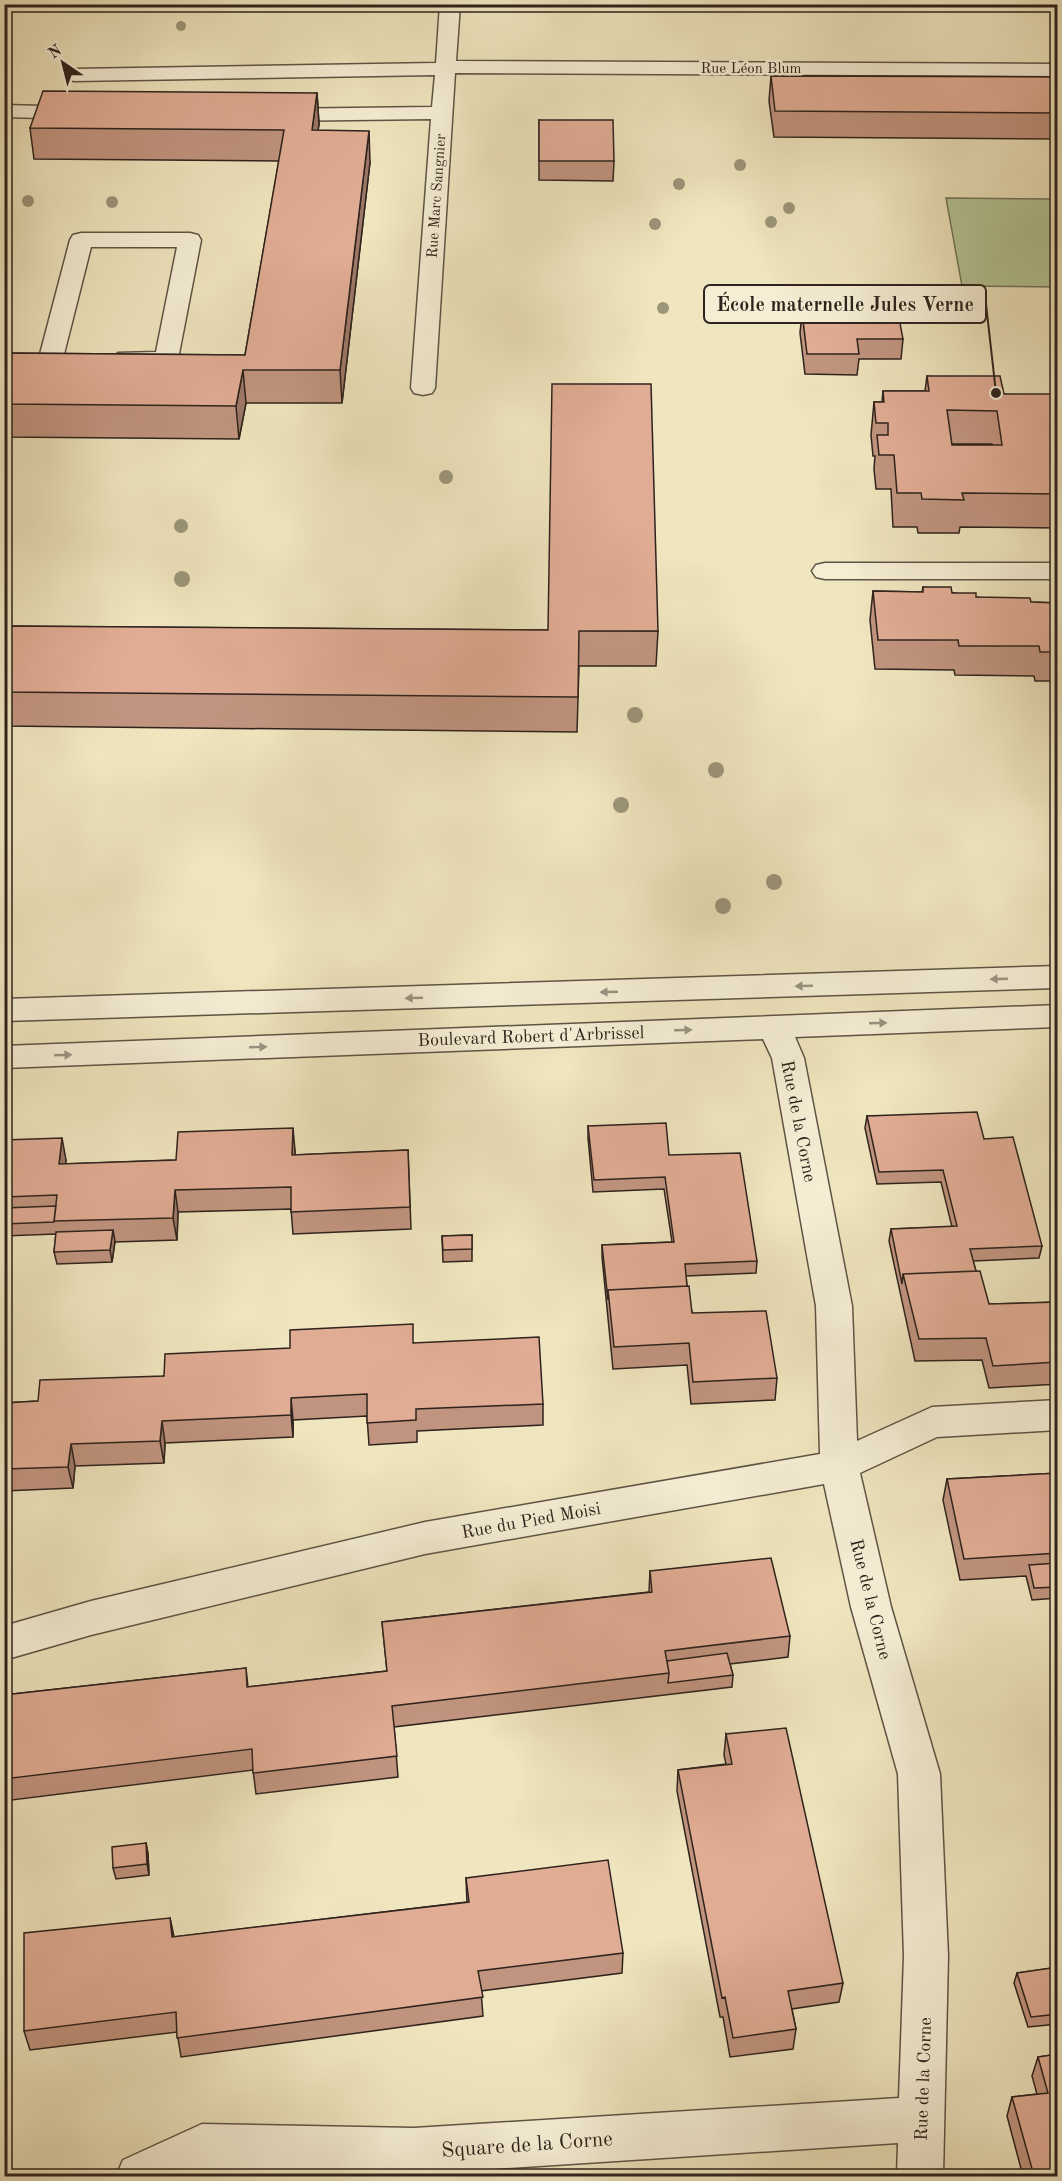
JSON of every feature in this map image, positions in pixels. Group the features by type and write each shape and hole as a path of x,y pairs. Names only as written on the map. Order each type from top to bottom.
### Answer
{"street":[{"name":"Rue Marc Sangnier","path":"423,388 450,4"},
{"name":"Rue Léon Blum","path":"74,75 446,68 1058,70"},
{"path":"4,111 100,113"},
{"path":"253,115 442,113"},
{"path":"52,358 81,240 190,240 166,359 108,358"},
{"path":"825,571 1058,571"},
{"path":"4,1010 1058,977"},
{"name":"Boulevard Robert d'Arbrissel","path":"4,1057 1058,1016"},
{"name":"Rue de la Corne","path":"774,1026 788,1058 834,1306 838,1466 871,1607 919,1774 926,1956 920,2176"},
{"name":"Rue du Pied Moisi","path":"4,1643 91,1618 425,1538 838,1466 932,1422 1058,1415"},
{"name":"Square de la Corne","path":"139,2176 202,2146 414,2151 922,2119"}],"green space":[{"path":"946,198 1057,199 1057,287 962,286"}],"building":[{"path":"771,76 1058,77 1058,113 775,111"},
{"path":"43,91 317,93 312,130 369,131 340,370 243,370 236,406 4,404 4,353 245,355 284,130 30,128"},
{"path":"539,120 613,120 614,161 539,161"},
{"path":"802,312 898,313 903,339 857,339 859,354 807,354"},
{"path":"927,376 1000,376 1004,394 1056,394 1058,402 1058,494 962,493 964,500 922,499 921,493 897,493 894,455 879,455 877,435 888,435 888,423 876,423 874,402 884,402 883,391 929,391","holes":["947,410 997,411 1002,445 952,445"]},
{"path":"552,384 651,384 658,631 579,631 578,697 4,692 4,626 548,630"},
{"path":"923,587 951,587 952,593 976,593 976,597 1030,598 1031,602 1058,603 1058,652 1040,652 1039,646 959,646 958,640 878,640 873,591 923,592"},
{"path":"977,1112 984,1139 1013,1137 1042,1246 970,1249 976,1271 903,1274 902,1284 891,1229 957,1226 943,1170 879,1172 867,1116"},
{"path":"666,1123 669,1155 740,1153 757,1261 685,1264 687,1286 608,1290 608,1300 602,1245 674,1242 665,1177 594,1180 588,1126"},
{"path":"293,1128 292,1155 408,1150 410,1207 291,1212 291,1187 175,1190 173,1218 54,1221 57,1195 4,1197 4,1140 62,1138 59,1164 176,1160 178,1132"},
{"path":"56,1206 54,1222 4,1224 4,1208"},
{"path":"113,1230 110,1250 54,1252 56,1232"},
{"path":"472,1235 472,1249 443,1250 442,1236"},
{"path":"980,1271 989,1304 1058,1302 1058,1362 993,1366 986,1338 919,1339 903,1274"},
{"path":"689,1286 692,1313 766,1311 777,1378 693,1382 689,1343 614,1347 608,1290"},
{"path":"413,1324 413,1343 539,1337 543,1404 416,1409 416,1420 367,1423 367,1394 291,1398 291,1415 162,1421 160,1441 71,1444 68,1467 4,1469 4,1403 38,1401 40,1380 164,1376 165,1354 290,1348 290,1330"},
{"path":"1058,1473 1058,1553 964,1559 947,1479"},
{"path":"771,1558 790,1636 665,1651 669,1673 392,1706 397,1756 253,1773 252,1749 4,1779 4,1695 246,1668 247,1687 387,1671 382,1622 652,1592 650,1571"},
{"path":"1058,1563 1058,1587 1034,1588 1029,1565"},
{"path":"727,1653 733,1675 668,1683 667,1661"},
{"path":"786,1728 843,1983 788,1991 796,2029 733,2038 725,1997 722,1998 678,1770 732,1764 726,1734"},
{"path":"146,1843 147,1864 113,1868 112,1847"},
{"path":"608,1860 623,1953 478,1971 483,1997 177,2038 176,2012 24,2031 24,1933 170,1918 172,1937 469,1902 466,1878"},
{"path":"1058,1967 1058,2014 1031,2017 1017,1973"},
{"path":"1058,2054 1058,2176 1034,2176 1012,2097 1048,2093 1038,2057"}],"place":[{"name":"École maternelle Jules Verne","path":"996,393"}]}
